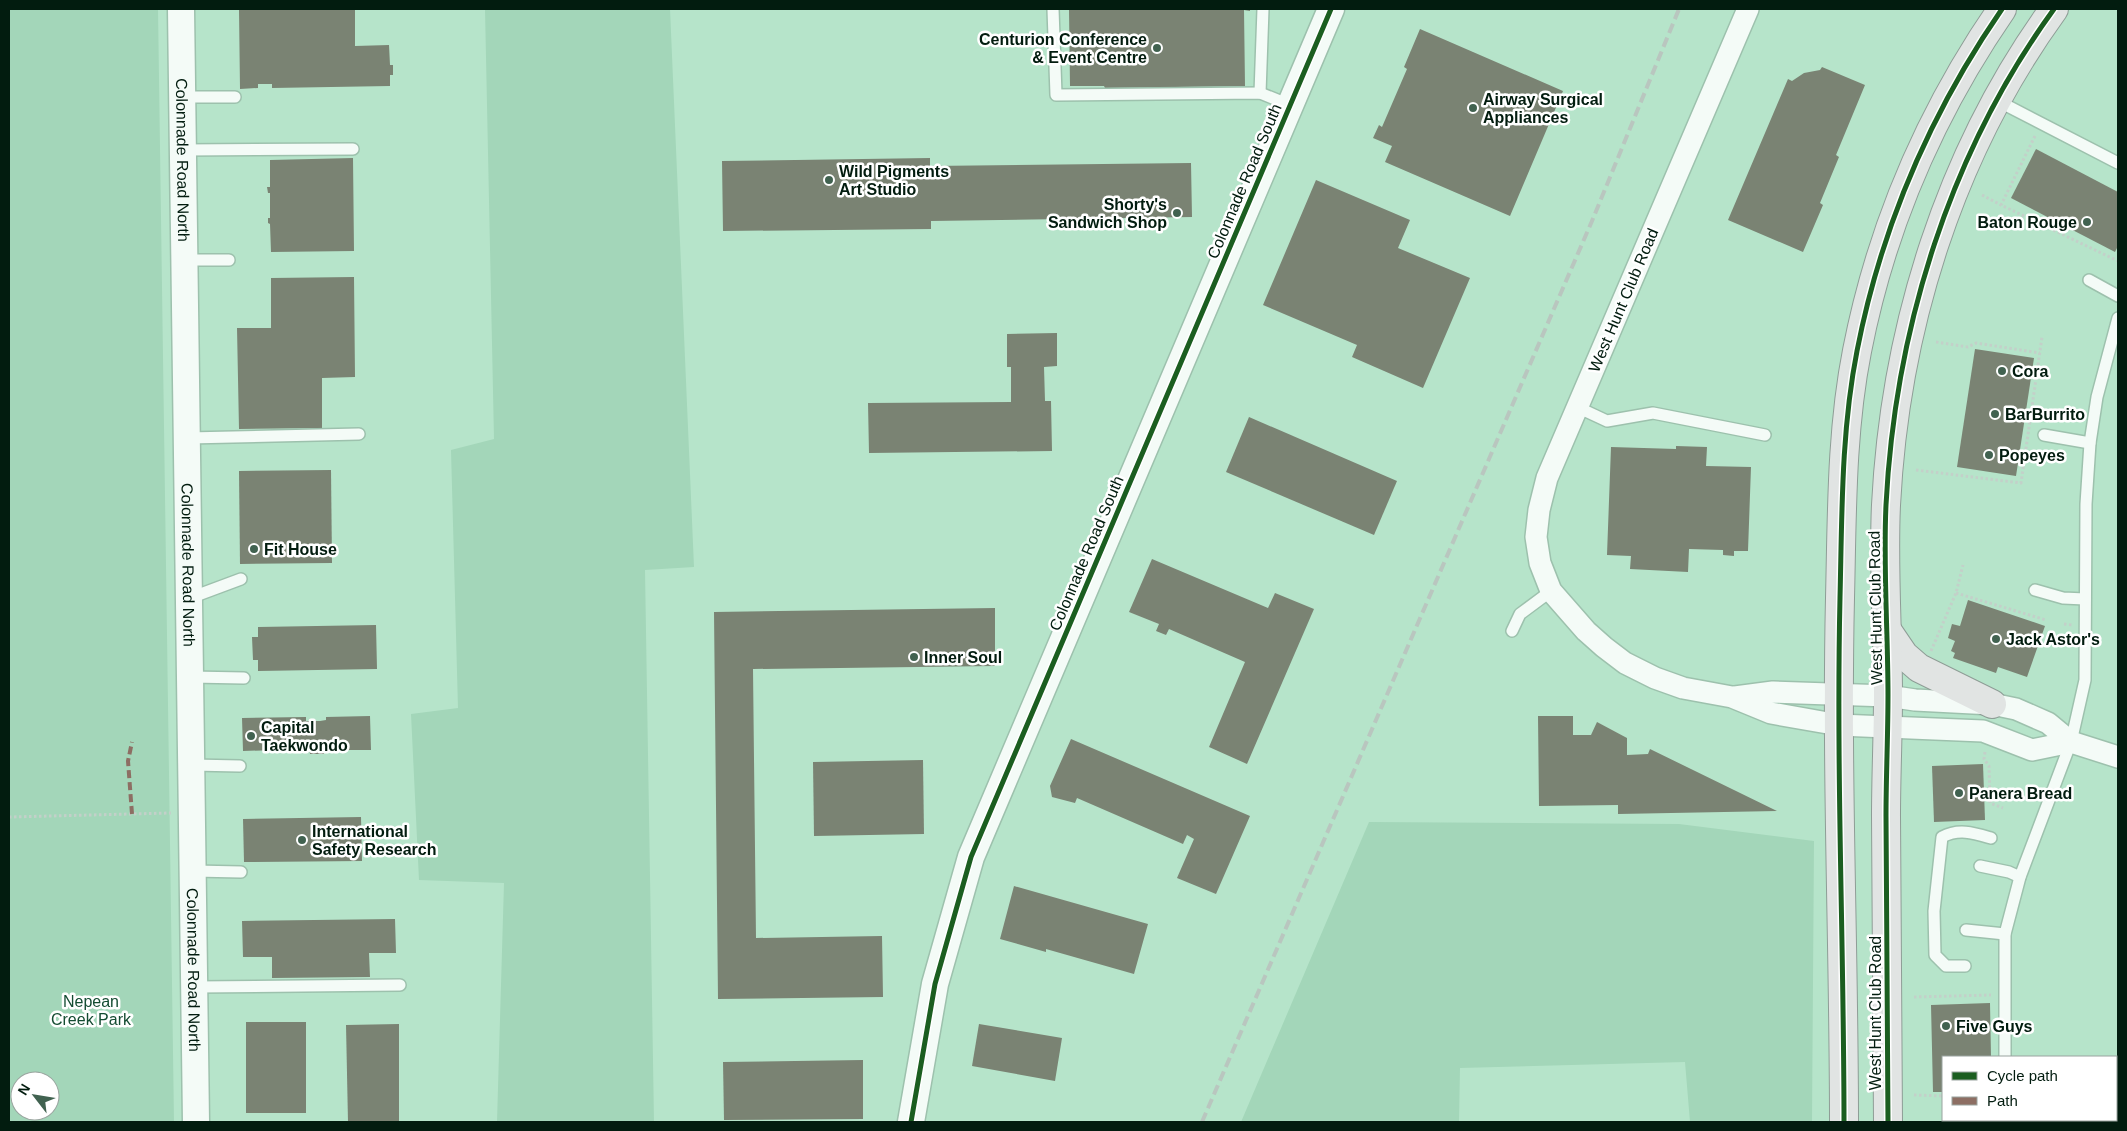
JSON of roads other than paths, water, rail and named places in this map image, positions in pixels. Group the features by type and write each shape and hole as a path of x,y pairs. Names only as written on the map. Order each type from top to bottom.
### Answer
{"main road":[{"name":"West Hunt Club Road","path":"1844,1122 1844,973 1838,694 1845,446 1852,382 1864,323 1889,232 1919,153 1949,94 2002,9"},
{"name":"West Hunt Club Road","path":"1888,1122 1886,506 1896,406 1909,335 1931,252 1953,192 1996,100 2028,46 2054,9"},
{"path":"1887,630 1904,656 1919,668 1992,704"}],"street":[{"name":"Colonnade Road North","path":"181,9 196,1122"},
{"name":"Colonnade Road South","path":"911,1122 935,984 970,857 1331,9"},
{"name":"West Hunt Club Road","path":"1748,9 1547,478 1539,510 1536,537 1540,563 1550,591 1586,631 1625,663 1655,678 1683,688 1732,697 1772,713 1839,725"},
{"name":"West Hunt Club Road","path":"1732,697 1773,692 1838,694"},
{"path":"1838,694 1992,704 2016,709 2048,723 2071,742 2118,757"},
{"path":"1839,725 1983,732 2032,750 2071,742"}],"lane":[{"path":"1053,9 1056,95 1260,93 1290,105"},
{"path":"1260,93 1263,9"},
{"path":"183,97 235,97"},
{"path":"1996,100 2118,163"},
{"path":"183,150 354,149"},
{"path":"185,260 230,260"},
{"path":"2089,280 2118,296"},
{"path":"2005,1056 2005,934 2020,877 2071,742 2086,680 2086,504 2090,443 2097,397 2118,318"},
{"path":"1577,407 1607,421 1653,413 1766,435"},
{"path":"188,438 359,434"},
{"path":"2044,435 2090,443"},
{"path":"190,598 241,579"},
{"path":"2035,590 2063,598 2085,599"},
{"path":"1512,631 1520,614 1550,591"},
{"path":"191,677 244,678"},
{"path":"192,766 240,766"},
{"path":"1965,966 1946,966 1936,955 1934,911 1942,837 1949,833 1966,831 1992,838"},
{"path":"1980,866 2009,872 2020,877"},
{"path":"194,871 241,872"},
{"path":"1966,930 2005,934"},
{"path":"195,987 400,985"}],"railway":[{"path":"1202,1122 1592,221 1679,9"}],"place":[{"name":"Centurion Conference & Event Centre","path":"1157,48"},
{"name":"Airway Surgical Appliances","path":"1473,108"},
{"name":"Wild Pigments Art Studio","path":"829,180"},
{"name":"Shorty's Sandwich Shop","path":"1177,213"},
{"name":"Baton Rouge","path":"2087,222"},
{"name":"Cora","path":"2002,371"},
{"name":"BarBurrito","path":"1995,414"},
{"name":"Popeyes","path":"1989,455"},
{"name":"Fit House","path":"254,549"},
{"name":"Jack Astor's","path":"1996,639"},
{"name":"Inner Soul","path":"914,657"},
{"name":"Capital Taekwondo","path":"251,736"},
{"name":"Panera Bread","path":"1959,793"},
{"name":"International Safety Research","path":"302,840"},
{"name":"Five Guys","path":"1946,1026"}],"park label":[{"name":"Nepean Creek Park","path":"91,1010"}]}
